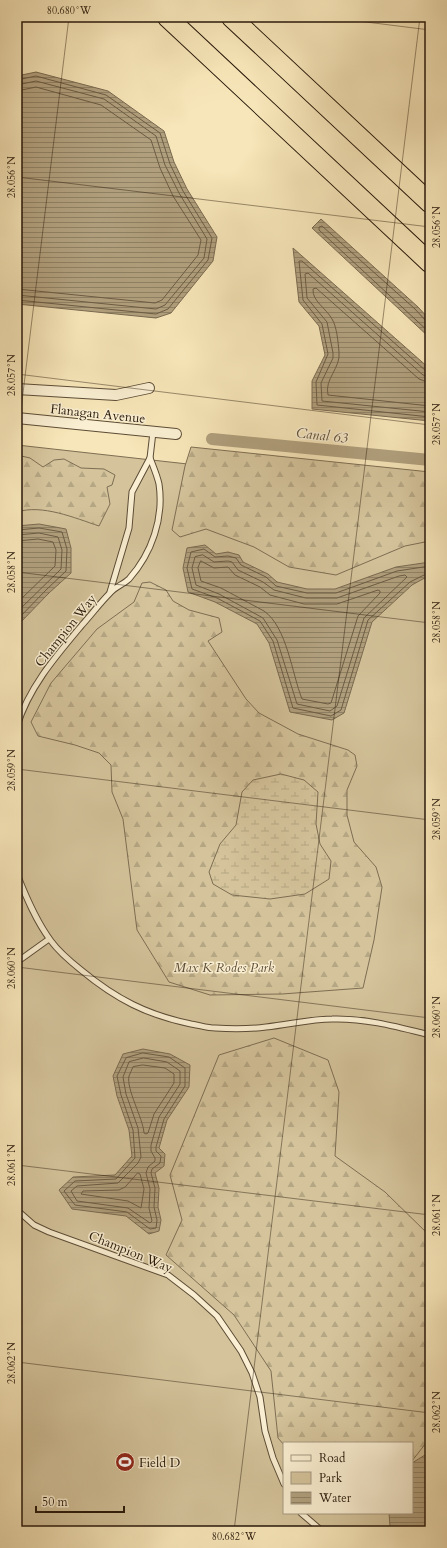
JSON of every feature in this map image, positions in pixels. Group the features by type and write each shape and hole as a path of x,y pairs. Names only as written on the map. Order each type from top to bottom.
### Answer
{"highway":[{"path":"167,17 430,263"},
{"path":"231,17 430,203"}],"street":[{"path":"17,389 116,395 149,388"},
{"name":"Flanagan Avenue","path":"17,418 176,434"}],"lane":[{"name":"Champion Way","path":"110,592 129,528 132,492 150,458 153,432"},
{"name":"Champion Way","path":"17,726 40,678 110,592 128,580 142,562 150,546 157,529 159,517 159,483 150,458"},
{"path":"17,874 27,900 49,939 72,963 117,997 166,1019 215,1028 266,1027 314,1020 333,1019 367,1021 430,1035"},
{"path":"17,962 49,939"},
{"name":"Champion Way","path":"17,1210 34,1225 49,1232 168,1276 194,1295 217,1316 241,1351 252,1373 260,1397 265,1432 273,1458 283,1482"},
{"path":"302,1514 322,1531"}],"green space":[{"name":"Max K Rodes Park","path":"17,445 430,491 430,1531 17,1531"},
{"path":"191,447 430,472 430,541 405,546 336,575 289,567 254,547 206,529 180,537 172,530 185,466"},
{"path":"17,455 30,458 43,467 54,460 64,459 81,468 104,469 115,475 112,485 107,487 110,504 99,526 48,511 27,510 17,512"},
{"path":"150,582 166,590 173,601 189,610 219,618 222,632 208,641 246,699 259,713 298,734 348,750 355,755 357,766 347,790 347,815 354,842 376,867 382,887 374,940 363,988 282,994 210,995 169,982 137,930 123,819 112,792 111,765 99,753 75,745 38,736 31,722 51,683 97,629 134,602 142,583"},
{"path":"281,774 304,780 318,792 316,824 320,844 331,861 329,879 305,894 270,899 232,895 213,884 209,872 220,844 236,825 242,792 253,780"},
{"path":"274,1038 328,1060 339,1092 335,1156 385,1192 430,1236 430,1443 426,1443 413,1460 413,1442 283,1442 283,1444 278,1438 271,1371 234,1315 166,1255 182,1220 170,1175 219,1055"}],"water":[{"path":"36,72 108,91 164,131 174,162 187,189 217,237 213,261 171,313 156,318 17,304 17,76"},
{"path":"321,219 418,307 430,320 430,338 312,228"},
{"path":"293,248 430,369 430,421 312,409 312,381 325,355 319,326 299,302"},
{"path":"39,524 66,529 71,548 71,573 17,626 17,526"},
{"path":"205,545 216,554 228,552 239,555 243,562 268,574 277,582 307,589 335,589 396,567 430,562 430,575 412,585 372,622 344,713 332,720 290,712 269,643 257,624 215,602 188,592 183,568 187,548"},
{"path":"143,1049 170,1054 190,1065 189,1087 167,1120 159,1148 165,1154 164,1166 155,1173 159,1188 158,1207 161,1220 159,1231 149,1234 126,1216 72,1209 59,1190 73,1177 115,1175 132,1156 129,1130 117,1096 113,1076 123,1054"},
{"path":"425,1455 430,1455 430,1531 402,1531 390,1526 389,1514 413,1514 413,1462"}],"waterway":[{"name":"Canal 63","path":"212,439 430,460"}],"place":[{"name":"Field D","path":"125,1462"}]}
